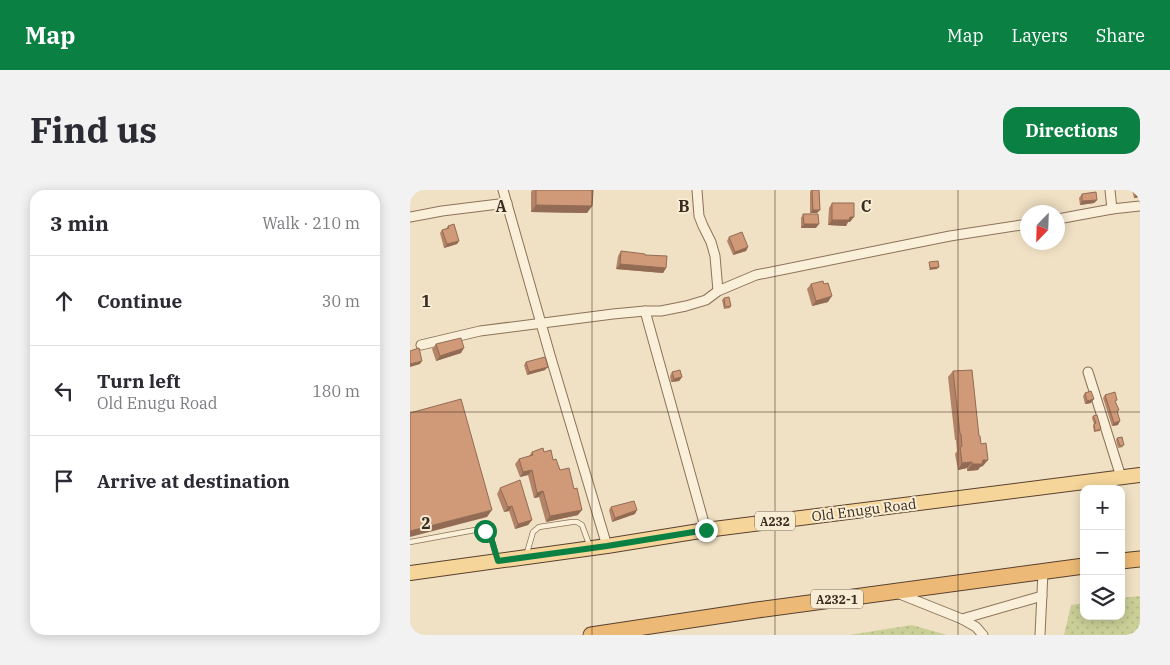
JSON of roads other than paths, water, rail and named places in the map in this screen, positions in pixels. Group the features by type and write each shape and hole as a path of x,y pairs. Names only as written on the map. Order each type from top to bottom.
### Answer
{"highway":[{"path":"1125,561 1140,559"},
{"name":"A232-1","path":"591,635 757,610 1080,567"}],"main road":[{"name":"Old Enugu Road","path":"410,573 607,546 706,530 1140,475"}],"street":[{"path":"503,190 607,546"},
{"path":"697,190 699,216 715,256 718,291"},
{"path":"1110,190 1112,209"},
{"path":"410,217 507,203"},
{"path":"1065,218 1140,206"},
{"path":"422,344 480,331 645,311 661,311 706,300 718,291 756,275 950,236 1020,225"},
{"path":"645,311 706,530"},
{"path":"1088,372 1121,478"},
{"path":"1040,635 1043,572"},
{"path":"895,592 962,619 976,627 983,635"},
{"path":"962,619 1042,596"}],"lane":[{"path":"526,557 536,529 572,522 582,525 590,548"},
{"path":"410,542 475,530 485,531 490,534 498,561"}]}
